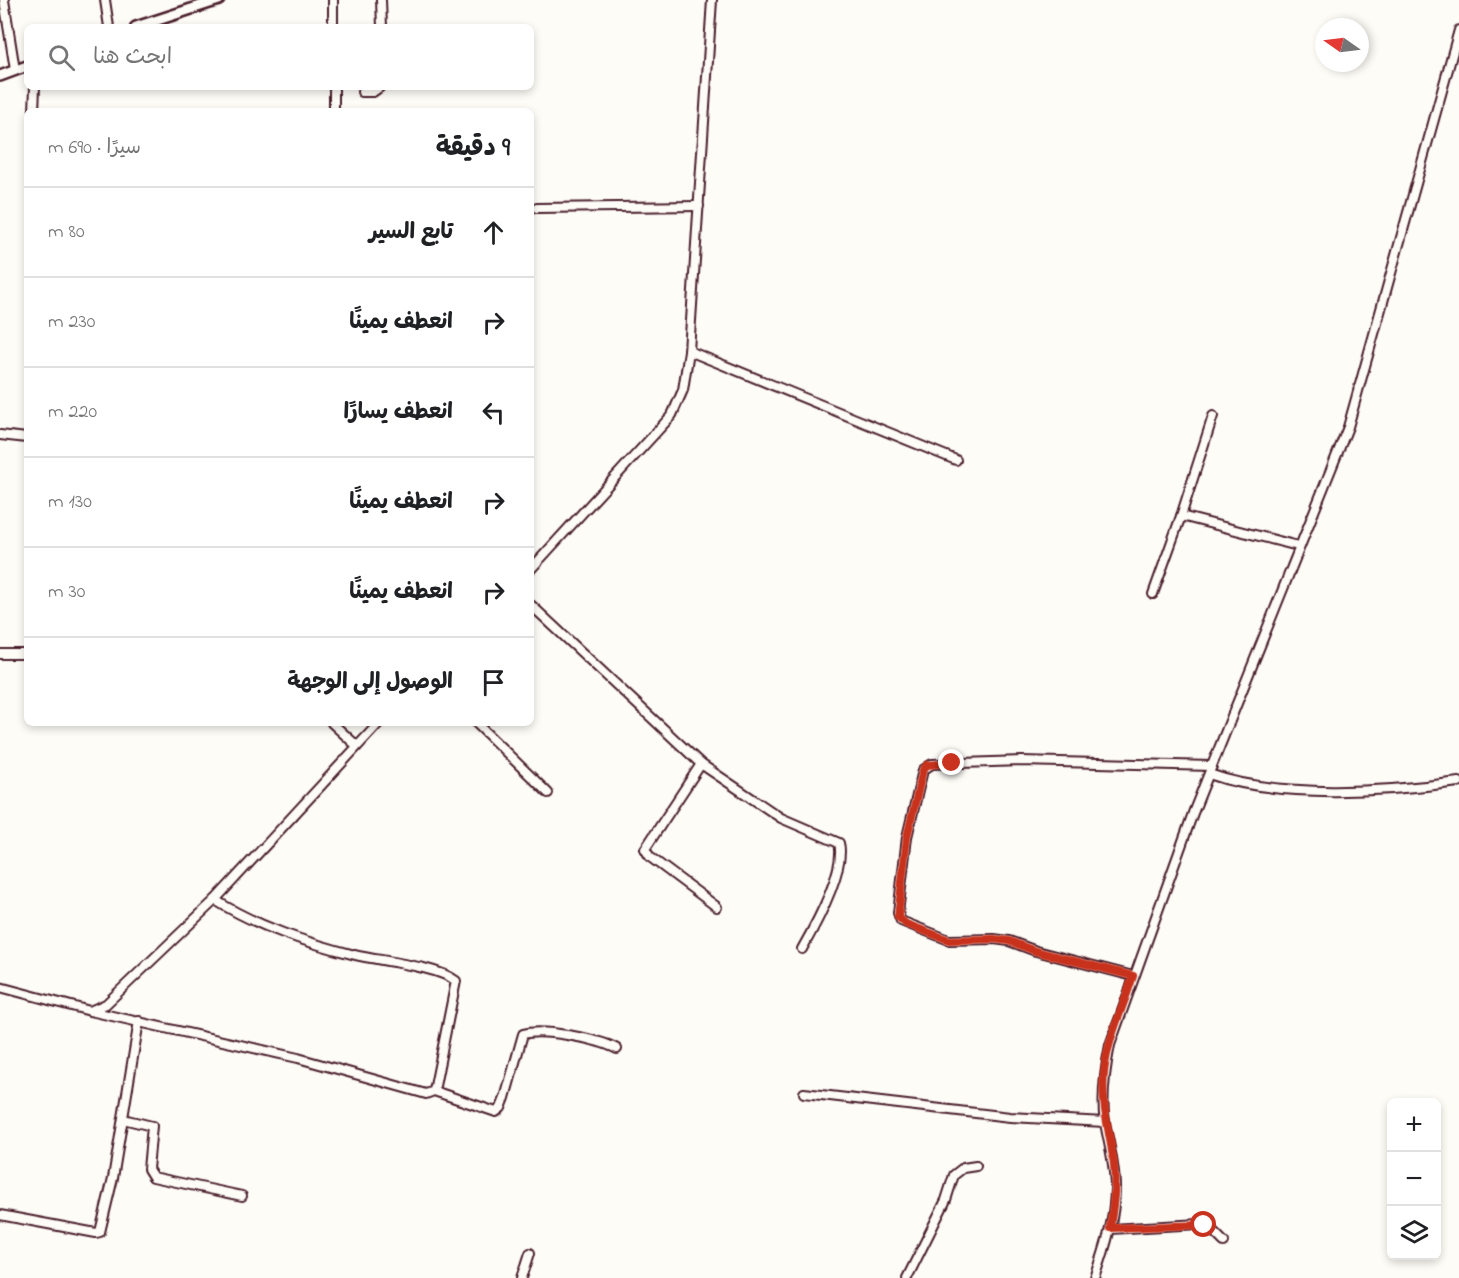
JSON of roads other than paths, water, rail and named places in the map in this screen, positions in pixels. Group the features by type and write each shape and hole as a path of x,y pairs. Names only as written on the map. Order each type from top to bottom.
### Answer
{"street":[{"path":"4,0 15,70"},
{"path":"105,0 109,24"},
{"path":"145,24 219,0"},
{"path":"333,0 333,24"},
{"path":"381,0 382,24"},
{"path":"534,566 672,415 683,390 689,351 712,0"},
{"path":"1095,1278 1110,1228 1115,1188 1114,1163 1105,1122 1104,1073 1114,1030 1210,770 1298,546 1348,427 1459,30"},
{"path":"0,76 24,67"},
{"path":"34,108 35,90"},
{"path":"334,90 334,108"},
{"path":"362,92 376,90"},
{"path":"537,208 699,206"},
{"path":"689,351 763,384 956,460"},
{"path":"1153,594 1213,416"},
{"path":"0,435 24,438"},
{"path":"1180,516 1298,546"},
{"path":"534,608 701,764 781,818 839,843 837,867 820,912 802,949"},
{"path":"0,654 24,654"},
{"path":"335,726 357,746"},
{"path":"90,1011 113,999 215,900 376,726"},
{"path":"479,726 549,793"},
{"path":"1133,976 1035,951 1009,941 949,940 901,921 898,913 907,837 923,770 932,764 1000,761 1210,770 1237,783 1351,791 1459,782"},
{"path":"701,764 645,849 650,857 717,908"},
{"path":"215,900 256,924 300,940 406,965 456,981 434,1091"},
{"path":"0,987 90,1011 298,1058 426,1094 434,1091 483,1109 498,1112 505,1098 519,1039 526,1033 596,1041 617,1049"},
{"path":"0,1215 50,1227 98,1233 113,1178 140,1021"},
{"path":"804,1094 1010,1118 1105,1122"},
{"path":"123,1119 153,1126 148,1169 150,1175 242,1196"},
{"path":"907,1278 945,1200 954,1175 963,1168 976,1166"},
{"path":"1110,1228 1200,1224 1209,1227 1224,1242"},
{"path":"522,1278 530,1253"}]}
